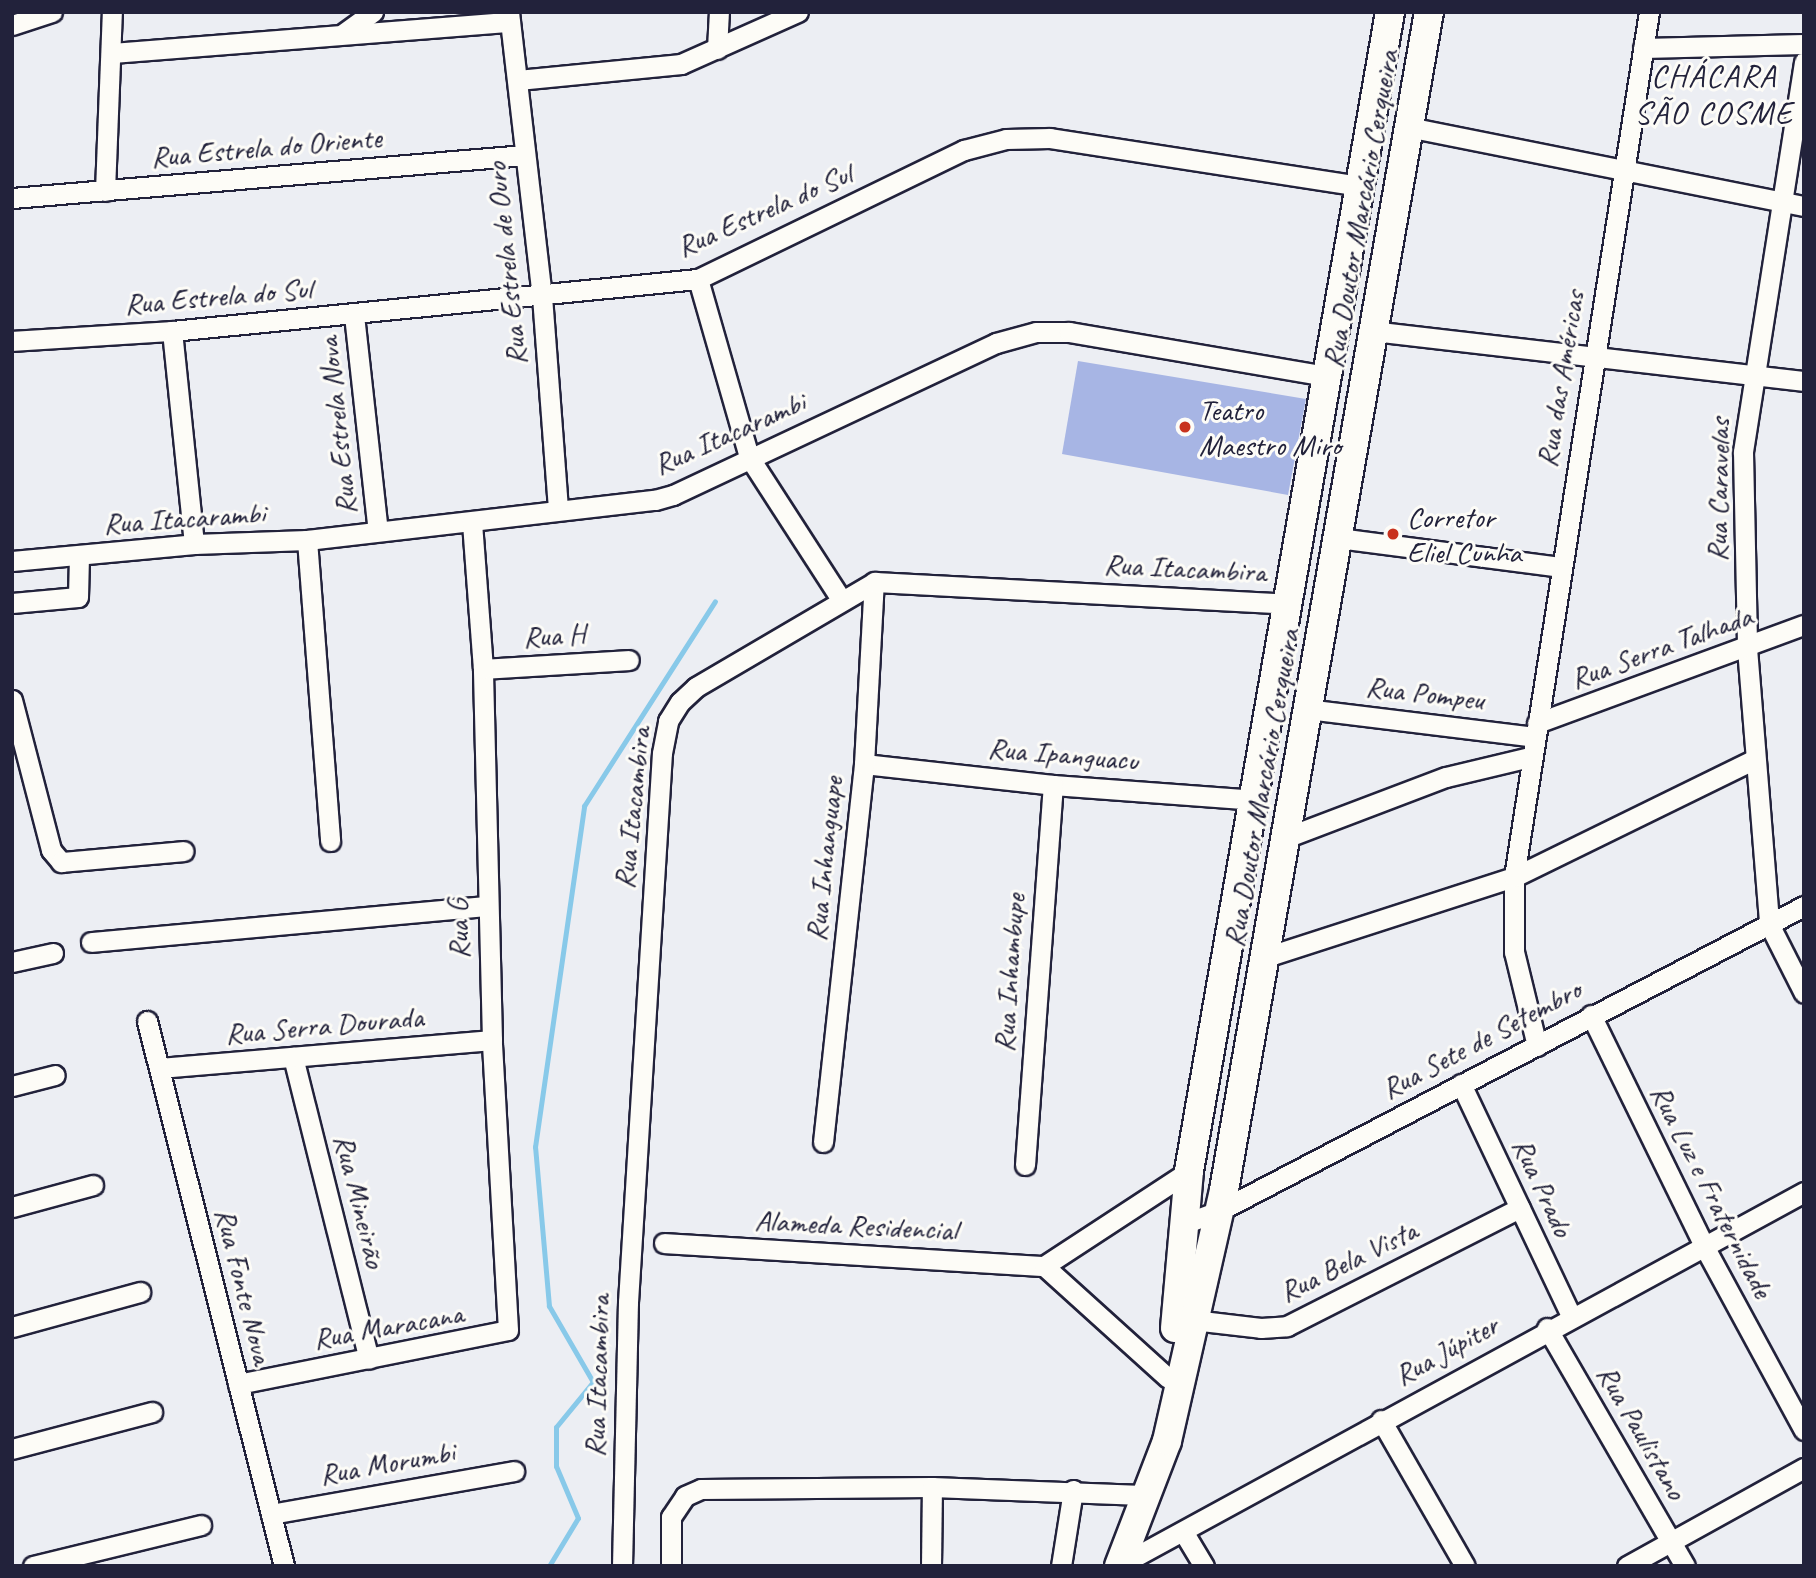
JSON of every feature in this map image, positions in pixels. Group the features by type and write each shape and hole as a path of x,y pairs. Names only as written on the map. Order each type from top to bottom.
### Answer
{"street":[{"path":"13,21 52,12"},
{"path":"105,191 112,12"},
{"path":"344,34 373,12"},
{"path":"717,49 719,12"},
{"path":"518,80 681,64 798,12"},
{"name":"Rua Doutor Marcário Cerqueira","path":"1113,1565 1136,1495 1168,1378 1186,1223 1189,1171 1256,800 1390,12"},
{"name":"Rua Doutor Marcário Cerqueira","path":"1113,1565 1167,1441 1219,1211 1266,957 1371,331 1429,12"},
{"name":"Rua das Américas","path":"1537,1046 1514,952 1514,877 1530,757 1649,12"},
{"path":"112,53 510,17"},
{"name":"Rua Estrela de Ouro","path":"510,17 541,296 558,509"},
{"path":"1643,48 1804,44"},
{"name":"Rua Caravelas","path":"1769,924 1747,648 1744,453 1804,62"},
{"path":"1408,127 1804,206"},
{"name":"Rua Estrela do Sul","path":"12,341 172,331 698,279 964,150 1006,139 1050,138 1359,186"},
{"name":"Rua Estrela do Oriente","path":"12,198 525,155"},
{"path":"698,279 750,457 842,601"},
{"name":"Rua Estrela Nova","path":"354,314 378,531"},
{"path":"172,331 194,544"},
{"path":"1371,331 1595,354 1804,381"},
{"name":"Rua Itacarambi","path":"12,561 194,544 307,540 472,522 673,495 996,343 1036,332 1069,332 1326,376"},
{"path":"1304,508 1320,523 1560,567"},
{"name":"Rua G","path":"472,522 483,669 487,906 507,1333"},
{"path":"307,540 330,841"},
{"path":"12,603 79,597 79,556"},
{"path":"1296,558 1315,559 1332,570"},
{"name":"Rua Itacambira","path":"622,1566 639,1102 662,753 668,721 696,687 874,582 1288,604"},
{"name":"Rua Inhanguape","path":"823,1142 864,764 874,582"},
{"name":"Rua Serra Talhada","path":"1536,730 1804,625"},
{"name":"Rua H","path":"483,669 629,660"},
{"path":"12,699 51,849 61,862 184,851"},
{"name":"Rua Pompeu","path":"1307,709 1536,730"},
{"path":"1285,838 1446,778 1530,757"},
{"path":"1266,957 1514,877 1755,759"},
{"name":"Rua Ipanguacu","path":"864,764 1052,785 1256,800"},
{"name":"Rua Inhambupe","path":"1025,1165 1052,785"},
{"path":"91,942 487,906"},
{"name":"Rua Sete de Setembro","path":"1186,1223 1219,1211 1804,906"},
{"path":"1769,924 1804,993"},
{"path":"12,962 53,953"},
{"name":"Rua Luz e Fraternidade","path":"1591,1015 1705,1248 1804,1430"},
{"name":"Rua Fonte Nova","path":"147,1021 284,1566"},
{"name":"Rua Serra Dourada","path":"160,1068 492,1040"},
{"name":"Rua Mineirão","path":"293,1058 369,1359"},
{"path":"12,1086 55,1075"},
{"name":"Rua Prado","path":"1461,1084 1571,1316"},
{"path":"1168,1378 1044,1266 1189,1171"},
{"path":"12,1207 93,1185"},
{"name":"Rua Júpiter","path":"1113,1565 1154,1557 1184,1533 1381,1420 1547,1328 1705,1248 1804,1192"},
{"name":"Rua Bela Vista","path":"1193,1320 1261,1328 1287,1326 1520,1208"},
{"name":"Alameda Residencial","path":"664,1243 1044,1266"},
{"path":"12,1327 140,1292"},
{"name":"Rua Paulistano","path":"1547,1328 1685,1566"},
{"name":"Rua Maracana","path":"238,1384 507,1333"},
{"path":"12,1449 152,1412"},
{"path":"1381,1420 1465,1566"},
{"path":"1627,1566 1804,1468"},
{"name":"Rua Morumbi","path":"271,1514 514,1471"},
{"path":"671,1566 671,1517 685,1496 701,1489 932,1487 1073,1490 1136,1495"},
{"path":"931,1566 932,1487"},
{"path":"1060,1566 1073,1490"},
{"path":"33,1566 201,1525"},
{"path":"1184,1533 1204,1566"}],"building":[{"name":"Teatro Maestro Miro","path":"1078,361 1306,399 1288,495 1062,454"}],"waterway":[{"path":"549,1566 578,1518 556,1466 556,1427 593,1382 549,1306 535,1147 584,806 715,601"}],"place":[{"name":"Teatro Maestro Miro","path":"1185,427"},
{"name":"Corretor Eliel Cunha","path":"1393,534"}],"district":[{"name":"CHÁCARA SÃO COSME","path":"1714,96"}]}
